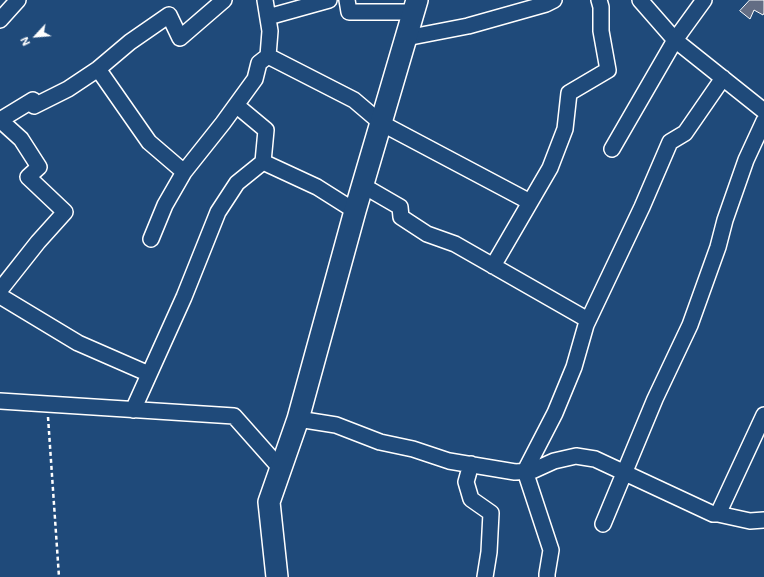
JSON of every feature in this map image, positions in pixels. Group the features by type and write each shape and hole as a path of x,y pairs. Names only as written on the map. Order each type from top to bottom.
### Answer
{"street":[{"path":"0,20 18,0"},
{"path":"0,290 38,242 65,212 28,177 39,167 21,139 0,120 33,100 34,106 68,89 98,69 130,42 169,15 180,38 224,0"},
{"path":"151,239 165,205 184,172 255,79 259,63 268,56 270,31 265,0"},
{"path":"268,17 328,0"},
{"path":"277,577 269,502 298,419 362,185 415,6 349,12 347,0"},
{"path":"406,38 468,26 546,4 554,0"},
{"path":"493,266 550,168 565,129 569,93 608,70 601,31 601,7 599,0"},
{"path":"640,0 675,40 764,111"},
{"path":"612,149 675,40 704,0"},
{"path":"268,56 354,100 381,123 530,202"},
{"path":"98,69 149,142 184,172"},
{"path":"547,577 551,550 525,471 555,413 574,367 588,320 642,207 670,142 685,133 723,78"},
{"path":"132,410 184,297 218,212 237,183 263,162 266,130 236,105"},
{"path":"603,524 690,325 718,247 725,220 746,160 764,121"},
{"path":"263,162 317,187 355,211"},
{"path":"362,185 400,207 401,217 427,234 455,244 588,320"},
{"path":"0,296 78,343 148,374"},
{"path":"0,401 234,416 281,469"},
{"path":"718,514 764,415"},
{"path":"298,419 336,425 380,442 413,449 449,461 514,472 532,471 554,461 576,456 595,459 707,512 750,521 764,520"},
{"path":"471,464 466,482 471,499 491,513 489,552 485,577"}],"path":[{"path":"48,404 59,577"}],"building":[{"path":"750,0 764,0 763,15 754,10 750,19 740,11"}]}
